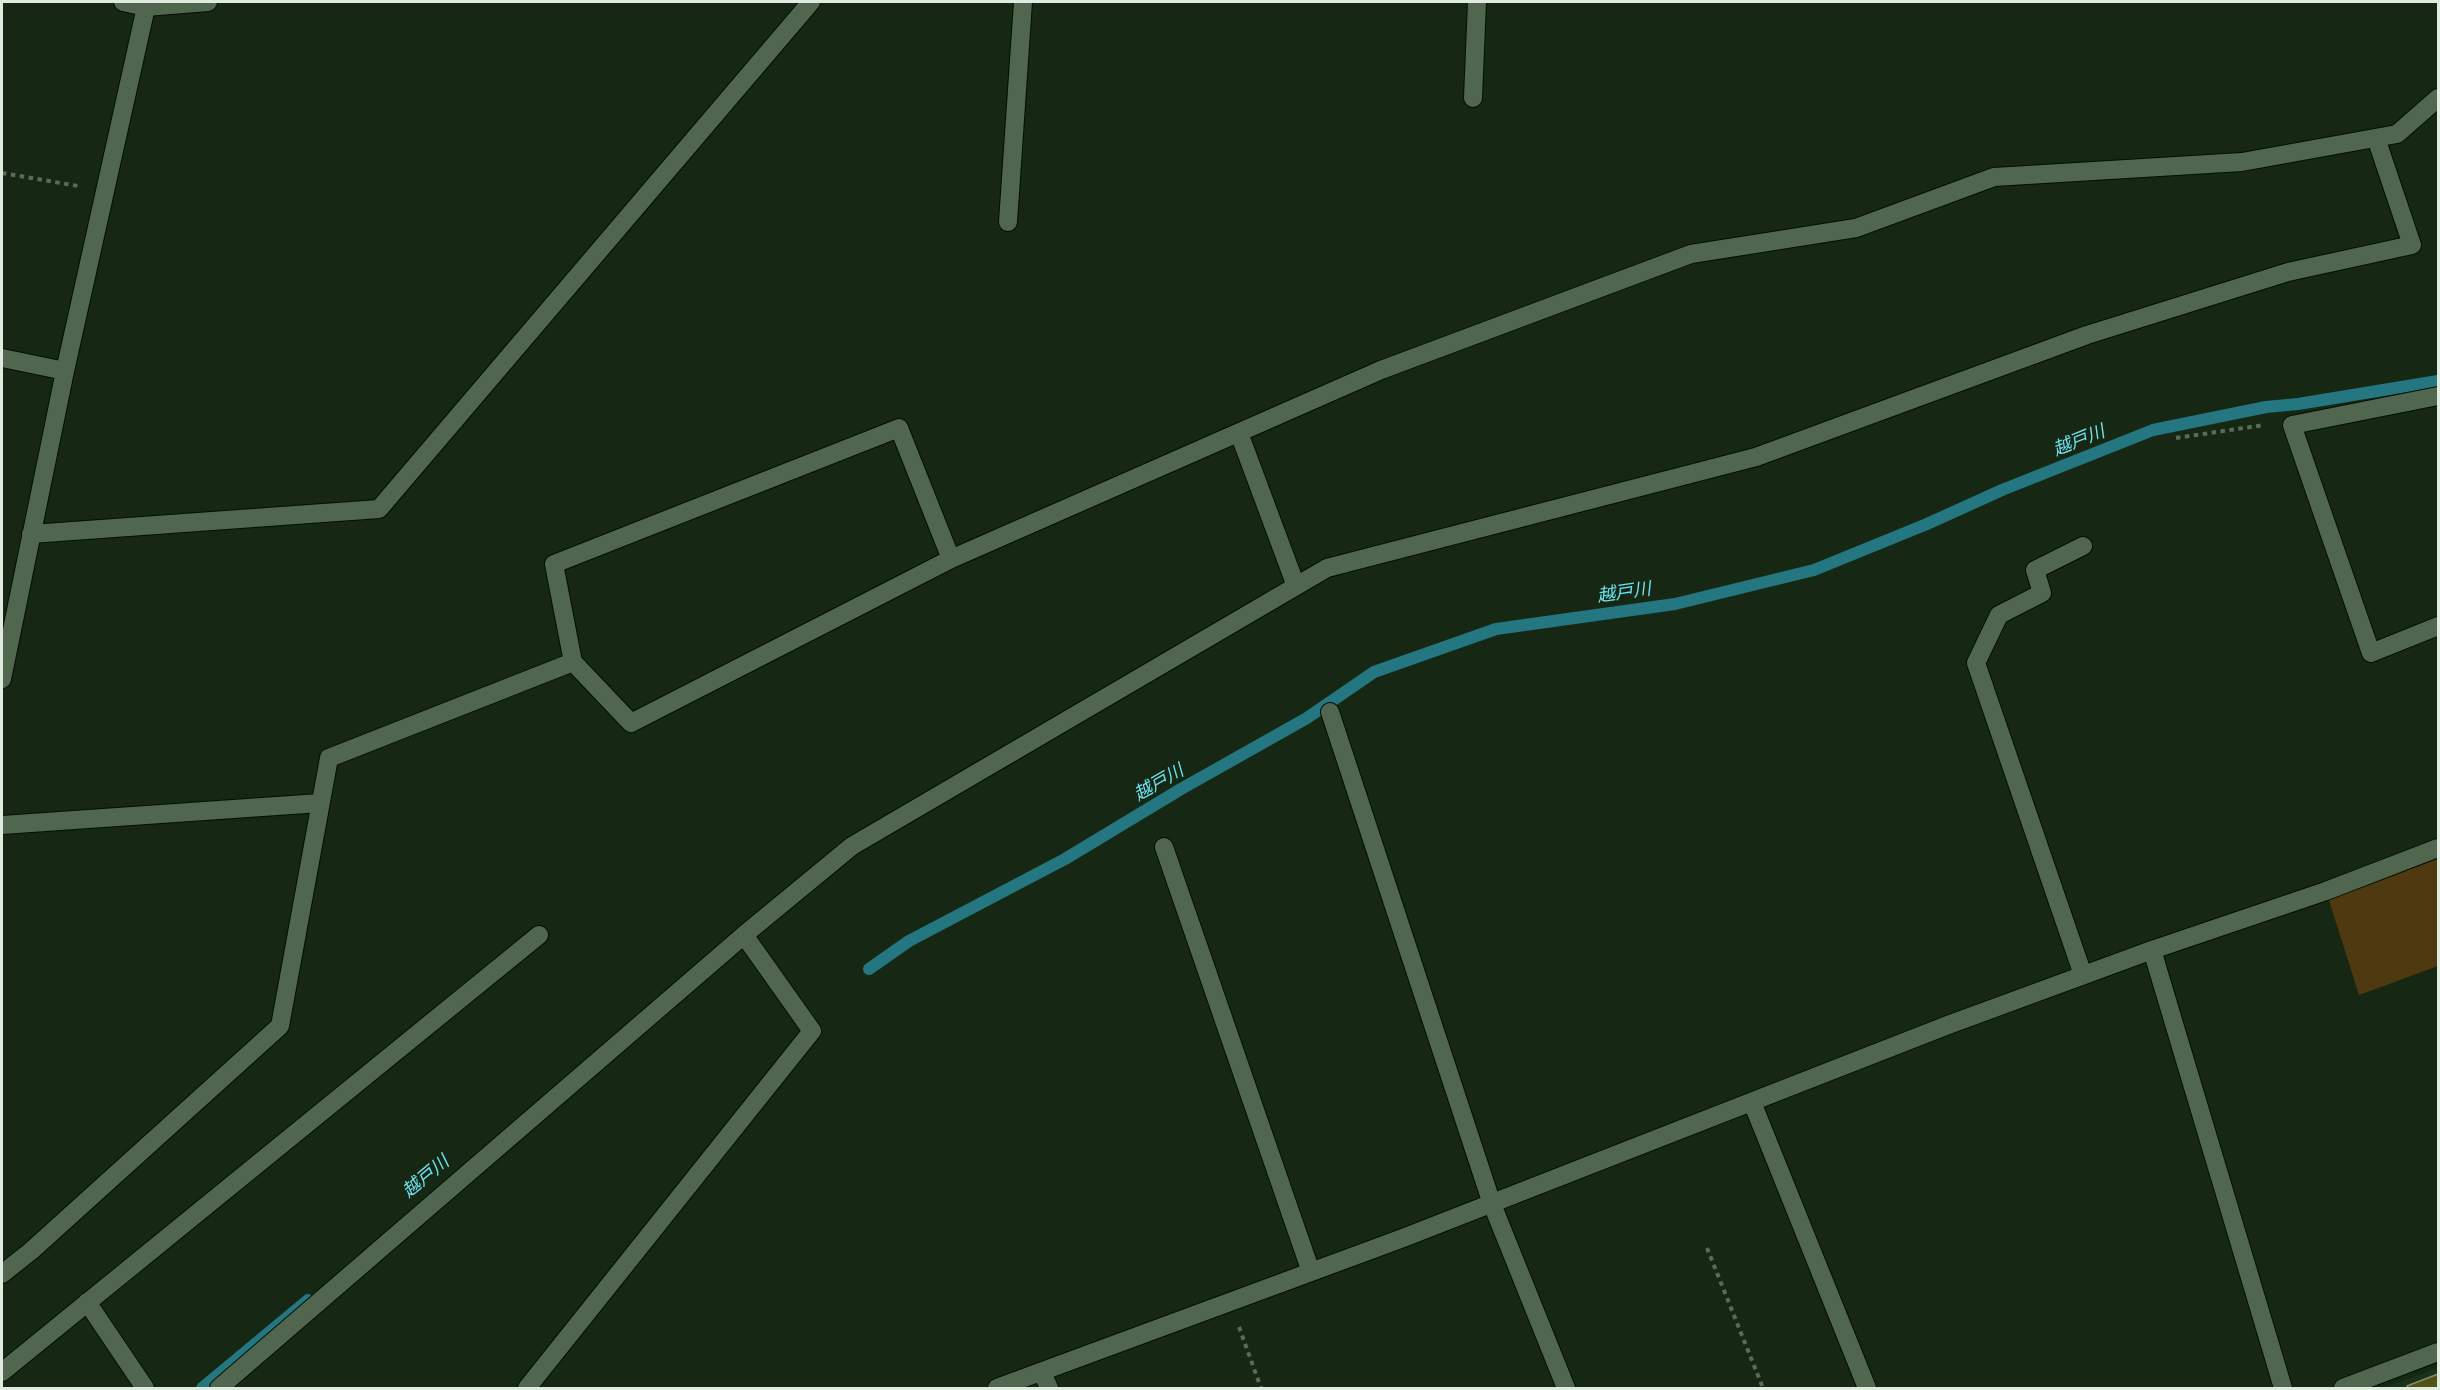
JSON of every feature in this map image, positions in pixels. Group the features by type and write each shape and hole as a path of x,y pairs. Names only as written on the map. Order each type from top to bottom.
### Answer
{"street":[{"path":"123,2 147,4 208,2"},
{"path":"31,534 379,509 812,2"},
{"path":"1008,222 1023,2"},
{"path":"1473,98 1477,2"},
{"path":"2,679 64,370 147,4"},
{"path":"951,559 899,428 554,564 573,663 631,723 951,559 1381,370 1691,254 1856,228 1994,177 2242,162 2397,134 2439,98"},
{"path":"219,1389 744,935 852,846 1327,568 1756,457 2098,331 2288,272 2412,245 2376,138"},
{"path":"2,358 64,370"},
{"path":"2439,396 2292,425 2371,653 2439,627"},
{"path":"1239,433 1296,586"},
{"path":"2083,546 2035,570 2042,593 1999,615 1976,663 2083,975"},
{"path":"2,1274 31,1251 280,1026 329,758 573,663"},
{"path":"1330,712 1492,1204 1566,1389"},
{"path":"2,825 320,803"},
{"path":"1164,847 1311,1272"},
{"path":"997,1389 1046,1380 1230,1303 1492,1204 1948,1025 2152,950 2326,891 2439,848"},
{"path":"2,1372 539,935"},
{"path":"527,1389 812,1031 744,935"},
{"path":"2152,950 2283,1389"},
{"path":"1752,1102 1867,1389"},
{"path":"87,1302 145,1389"},
{"path":"2343,1389 2439,1352"}],"path":[{"path":"2,173 105,191"},
{"path":"2176,438 2276,424 2292,425"},
{"path":"1707,1248 1763,1389"},
{"path":"1230,1303 1261,1389"}],"shaded area":[{"path":"2438,848 2438,966 2359,995 2326,891"},
{"path":"2438,1368 2438,1388 2382,1388"}],"building":[{"path":"2438,1374 2438,1388 2408,1388 2407,1386"}],"waterway":[{"name":"越戸川","path":"869,969 909,941 1065,859 1181,789 1307,718 1374,672 1496,629 1675,604 1814,570 1927,524 2002,490 2153,430 2266,407 2298,404 2438,381"},
{"name":"越戸川","path":"202,1388 308,1300"}]}
